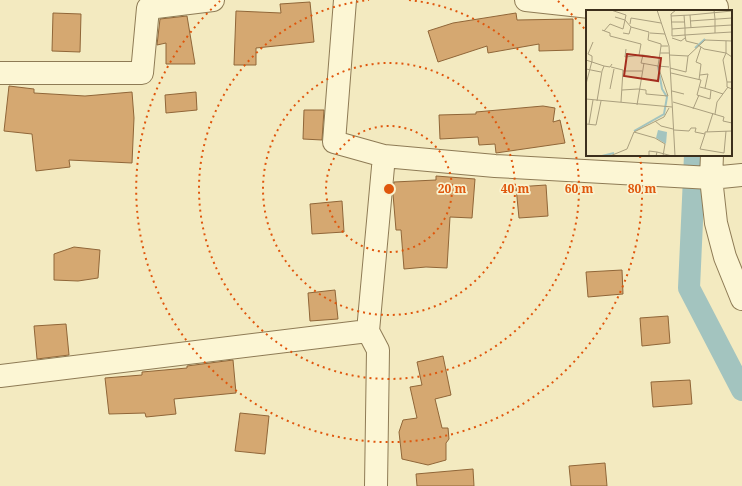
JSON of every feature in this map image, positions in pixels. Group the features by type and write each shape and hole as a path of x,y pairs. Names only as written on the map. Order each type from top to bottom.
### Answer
{"street":[{"path":"0,73 142,73 150,4 213,0"},
{"path":"345,0 334,142 384,156 495,166 682,177 711,178 742,175"},
{"path":"526,0 590,7 717,6"},
{"path":"376,486 378,350 368,331 384,156"},
{"path":"712,156 711,178 716,223 725,257 742,299"},
{"path":"0,376 368,331"}],"building":[{"path":"310,2 314,42 256,48 256,65 234,65 236,11 281,13 280,4"},
{"path":"53,13 81,14 80,52 52,51"},
{"path":"516,13 517,20 573,19 573,50 539,51 539,44 488,53 487,46 438,62 428,31 453,23"},
{"path":"187,16 195,64 166,64 166,43 157,45 160,19"},
{"path":"9,86 34,89 34,93 85,96 132,92 134,118 132,163 69,160 70,167 36,171 32,134 4,131"},
{"path":"196,92 197,110 166,113 165,95"},
{"path":"543,106 555,108 553,122 560,120 565,143 496,153 495,144 479,145 478,137 440,139 439,115 476,114 476,112"},
{"path":"304,110 324,110 322,140 303,139"},
{"path":"436,176 475,179 472,218 450,217 447,268 426,267 404,269 401,230 396,230 393,194 394,182 436,180"},
{"path":"546,185 548,216 519,218 516,187"},
{"path":"342,201 344,232 312,234 310,204"},
{"path":"74,247 100,250 98,278 78,281 54,280 54,254"},
{"path":"622,270 623,294 588,297 586,272"},
{"path":"335,290 338,319 310,321 308,293"},
{"path":"668,316 670,343 642,346 640,318"},
{"path":"66,324 69,355 37,359 34,326"},
{"path":"443,356 451,395 435,399 442,428 448,428 449,439 446,443 446,460 428,465 402,459 399,432 403,420 417,418 410,387 422,385 417,362"},
{"path":"233,360 236,393 174,399 176,414 146,417 145,413 109,414 105,378 142,375 142,372 187,368 187,366"},
{"path":"690,380 692,404 653,407 651,382"},
{"path":"240,413 269,416 265,454 235,451"},
{"path":"605,463 607,486 571,486 569,466"},
{"path":"473,469 474,486 417,486 416,474"}],"waterway":[{"path":"695,156 689,288 742,390"}]}
